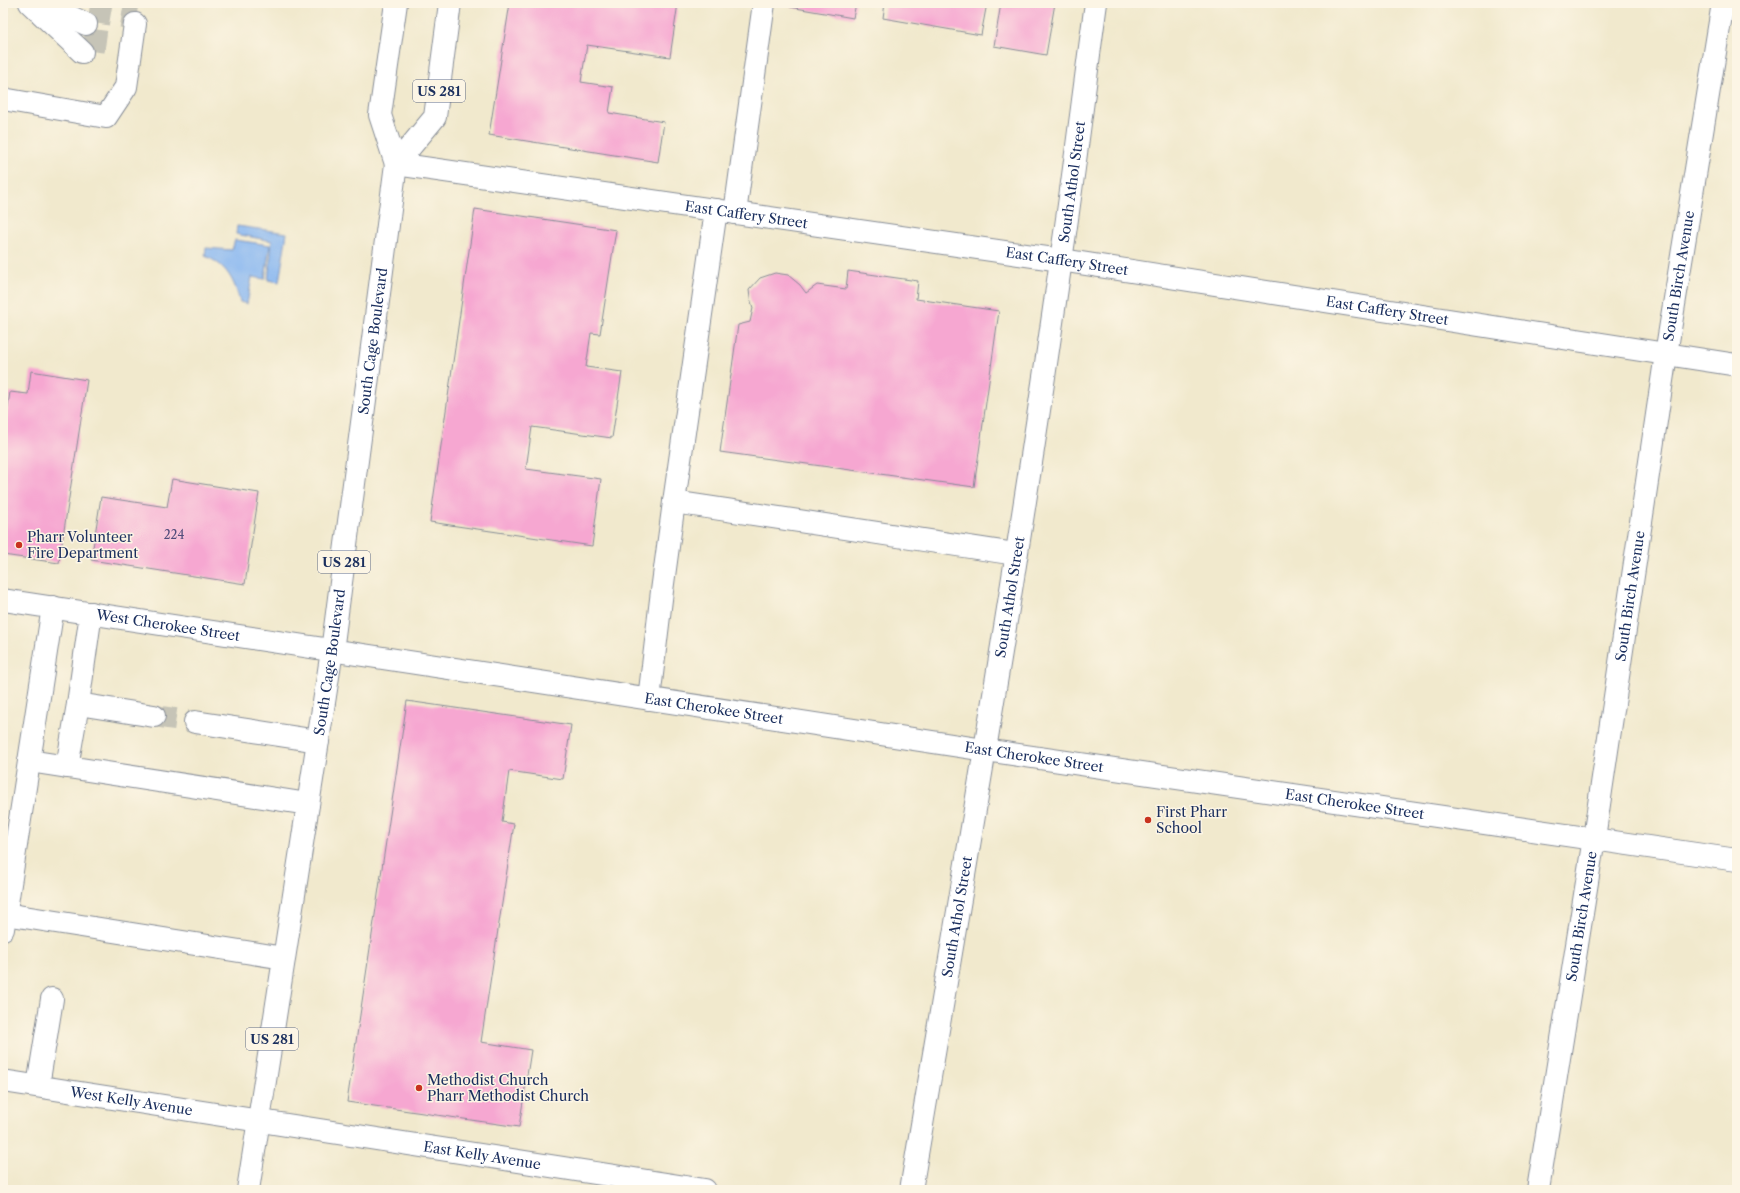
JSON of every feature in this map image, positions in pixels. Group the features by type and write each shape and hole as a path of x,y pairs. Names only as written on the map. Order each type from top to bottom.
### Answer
{"street":[{"path":"30,3 85,31"},
{"path":"33,3 85,31"},
{"path":"41,3 85,31"},
{"path":"60,3 85,31"},
{"path":"396,3 380,115 396,164"},
{"name":"US 281","path":"396,164 435,117 450,3"},
{"path":"649,699 674,502 725,212 764,3"},
{"name":"South Athol Street","path":"911,1190 985,750 1062,260 1096,3"},
{"name":"South Birch Avenue","path":"1538,1190 1594,838 1666,354 1723,3"},
{"path":"3,100 106,117 126,87 125,42"},
{"name":"East Caffery Street","path":"396,164 1062,260 1737,365"},
{"name":"South Cage Boulevard","path":"248,1190 332,651 396,164"},
{"path":"674,502 1016,554"},
{"name":"West Cherokee Street","path":"3,600 332,651"},
{"path":"53,608 4,921 284,958"},
{"path":"67,767 91,613"},
{"name":"East Cherokee Street","path":"332,651 985,750 1737,860"},
{"path":"78,704 154,716"},
{"path":"195,722 318,741"},
{"path":"29,761 308,804"},
{"path":"38,1086 52,999"},
{"name":"West Kelly Avenue","path":"3,1081 259,1120"},
{"name":"East Kelly Avenue","path":"259,1120 705,1190"}],"water":[{"path":"237,226 287,233 279,282 268,280 272,241 236,234"},
{"path":"235,240 270,245 265,279 252,277 247,304 240,302 232,280 224,269 219,264 205,256 206,248 232,250"}],"building":[{"path":"510,3 678,3 670,57 587,45 581,82 613,87 609,113 664,122 658,162 489,135"},
{"path":"791,3 856,3 853,18 790,7"},
{"path":"885,3 987,3 981,35 883,18"},
{"path":"1001,3 1055,3 1046,55 994,46"},
{"path":"475,209 616,230 600,334 591,333 586,367 622,372 612,438 532,427 526,469 601,479 592,546 430,522"},
{"path":"848,271 918,281 916,299 999,311 974,487 720,452 738,325 750,322 753,308 749,290 760,278 775,273 788,275 800,285 806,293 817,285 846,289"},
{"path":"31,371 87,380 59,563 3,555 3,440 10,392 28,394"},
{"path":"172,479 259,493 245,584 91,560 101,497 167,507"},
{"path":"407,701 571,725 563,779 509,771 502,822 514,824 481,1042 531,1050 519,1127 347,1102"}],"tunnel":[{"path":"132,3 138,4"},
{"path":"89,11 136,19"},
{"path":"84,39 114,43"},
{"path":"154,716 195,722"}],"place":[{"name":"Pharr Volunteer Fire Department","path":"19,545"},
{"name":"First Pharr School","path":"1148,820"},
{"name":"Methodist Church Pharr Methodist Church","path":"419,1088"}]}
